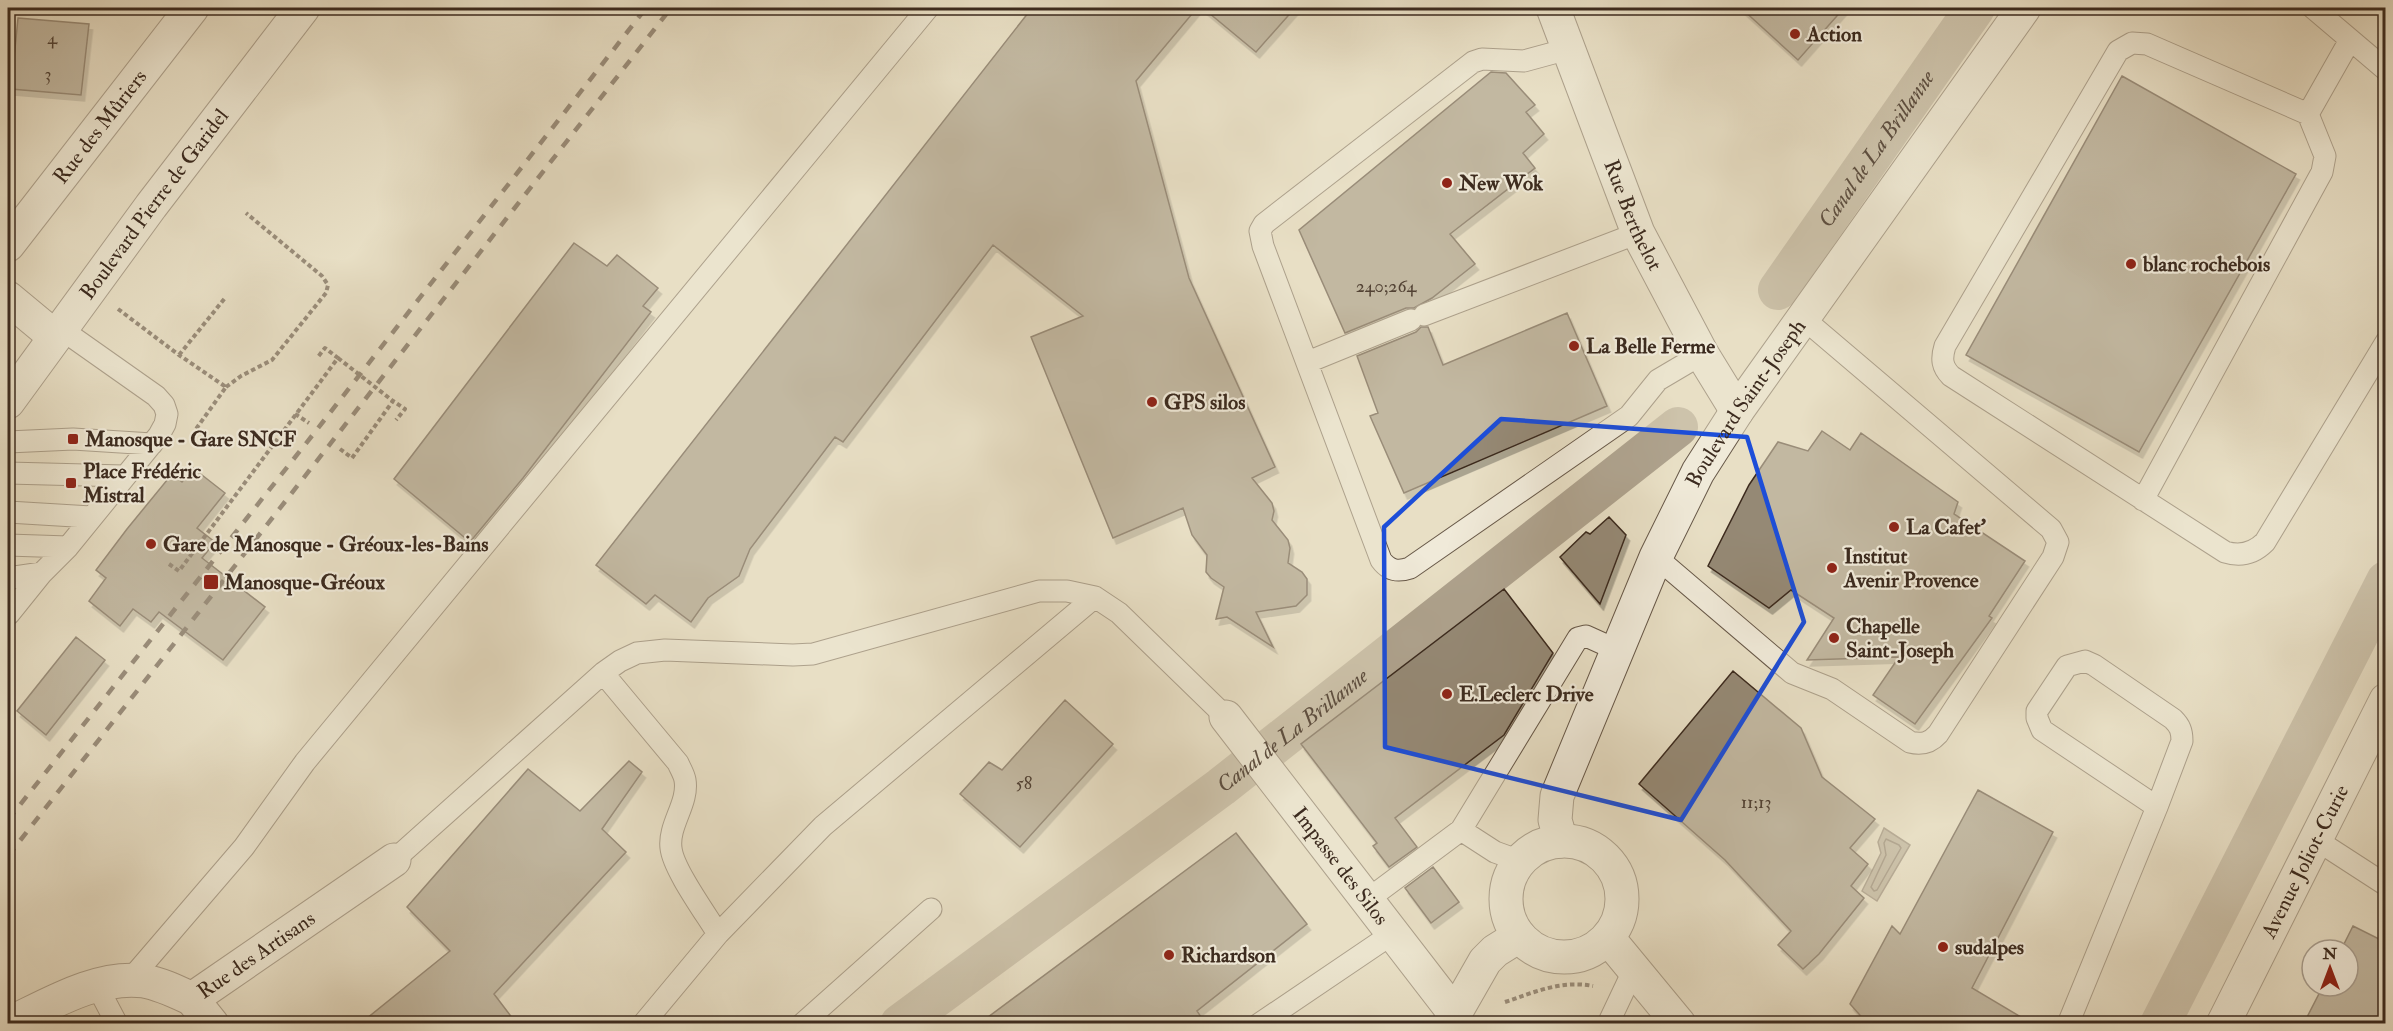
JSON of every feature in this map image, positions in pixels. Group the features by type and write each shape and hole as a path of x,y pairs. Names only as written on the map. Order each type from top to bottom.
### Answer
{"street":[{"name":"Rue des Mûriers","path":"8,245 192,8"},
{"name":"Boulevard Pierre de Garidel","path":"8,402 151,206 303,8"},
{"name":"Rue Berthelot","path":"1553,8 1638,233 1702,354 1737,411"},
{"name":"Boulevard Saint-Joseph","path":"1561,841 1555,820 1557,796 1656,557 1688,489 1737,411 2024,8"},
{"path":"8,298 58,333"},
{"name":"Avenue Joliot-Curie","path":"2223,1023 2385,699"},
{"name":"Impasse des Silos","path":"1226,717 1367,900 1452,1019"},
{"path":"1561,841 1578,843 1594,849 1607,860 1617,874 1622,890 1622,907 1617,923 1608,938 1580,956 1547,955 1532,947 1519,936 1511,922 1507,906 1507,890 1511,875 1520,861 1539,848 1561,841"},
{"name":"Rue des Artisans","path":"8,1023 68,996 122,980 145,981 171,988 202,1011 394,860"},
{"path":"1452,1019 1485,961 1495,951 1519,936"},
{"path":"1608,938 1679,1023"}],"lane":[{"path":"129,981 231,864 305,762 928,8"},
{"path":"2313,8 2385,70"},
{"path":"2308,114 2350,40"},
{"path":"2143,500 2322,171 2325,156 2308,114 2147,44 2132,43 2124,47 2118,51 1945,346 1942,362 1945,370 1951,376 2143,500 2225,552 2238,555 2261,546 2385,342"},
{"path":"1568,49 1524,61 1482,59 1473,62 1264,224 1260,231 1263,246 1381,560 1386,567 1400,571 1410,568 1629,416 1658,380 1702,354"},
{"path":"1308,362 1418,317 1638,233"},
{"path":"1656,557 1792,672 1832,689 1910,742 1918,744 1927,743 1938,734 2053,557 2058,542 2051,530 1804,319"},
{"path":"9,614 42,573 68,547 152,444 165,424 167,414 164,405 156,396 58,333"},
{"path":"8,442 73,439 152,444"},
{"path":"8,473 124,476"},
{"path":"8,512 91,517"},
{"path":"8,545 68,547"},
{"path":"8,578 42,573"},
{"path":"394,860 603,673 620,661 638,653 665,650 813,654 1039,591 1066,591 1095,597 1119,613 1226,717"},
{"path":"643,1023 718,934 823,826 1095,597"},
{"path":"1367,900 1461,830 1578,638 1586,636 1617,650"},
{"path":"2068,1023 2157,807 2182,741 2180,726 2173,719 2094,665 2085,661 2067,666 2037,711 2042,730 2157,807"},
{"path":"603,673 678,763 685,780 684,797 672,833 671,848 677,865 718,934"},
{"path":"1461,830 1495,852 1520,861"},
{"path":"2315,839 2385,885"},
{"path":"802,1023 931,909"},
{"path":"1259,1023 1392,934"},
{"path":"1608,1023 1634,969"},
{"path":"97,986 117,1023"}],"path":[{"path":"192,435 226,387 241,376 272,360 326,293 328,285 322,276 246,213"},
{"path":"178,355 225,298"},
{"path":"114,307 178,355 226,387"},
{"path":"317,358 325,348 405,409 396,420"},
{"path":"169,564 179,572 338,358"},
{"path":"340,449 352,458 393,401"},
{"path":"296,414 309,423"},
{"path":"1502,1003 1558,984 1576,983 1595,987 1618,1001"}],"highlighted area":[{"path":"1501,419 1747,437 1804,622 1681,820 1385,747 1384,527"}],"water":[{"path":"1884,828 1910,845 1877,901 1862,891 1881,853 1878,842"}],"building":[{"path":"1032,8 1197,8 1136,81 1189,278 1275,467 1252,478 1272,503 1274,511 1272,520 1288,540 1290,548 1288,563 1302,572 1307,579 1307,595 1296,606 1256,612 1273,647 1227,617 1216,619 1224,587 1206,572 1207,555 1192,535 1183,508 1113,538 1031,337 1083,316 993,245 843,442 835,437 750,549 739,576 708,598 691,622 655,595 646,604 596,565"},
{"path":"1203,8 1295,8 1256,52"},
{"name":"Action","path":"1741,8 1844,8 1798,60"},
{"path":"18,18 89,24 81,95 11,89"},
{"path":"1491,72 1506,73 1535,105 1526,112 1544,134 1523,153 1535,168 1450,234 1475,264 1432,298 1414,308 1406,308 1345,333 1299,230"},
{"name":"blanc rochebois","path":"2122,76 2296,174 2139,452 1966,355"},
{"path":"574,243 607,266 617,255 658,288 643,306 651,312 523,478 470,542 394,479"},
{"path":"1567,313 1607,406 1404,493 1370,416 1378,413 1357,356 1416,332 1421,327 1428,327 1443,365"},
{"path":"1822,431 1850,450 1861,433 1958,502 1954,514 2025,561 1989,616 1992,618 1915,724 1873,695 1899,657 1807,660 1834,618 1791,590 1769,608 1708,566 1749,485 1778,442 1808,451"},
{"path":"193,468 225,493 197,528 215,542 202,558 265,607 223,660 159,612 151,622 133,609 120,626 89,601 106,578 96,570 127,529 172,474 182,482"},
{"path":"1609,517 1626,535 1600,604 1560,557 1586,532 1590,534"},
{"name":"E.Leclerc Drive","path":"1504,589 1553,653 1504,735 1395,818 1417,847 1389,867 1373,846 1377,843 1301,744"},
{"path":"76,637 105,660 46,735 17,711"},
{"path":"1733,671 1801,728 1822,777 1875,819 1850,848 1868,864 1851,886 1864,898 1819,954 1803,969 1778,945 1791,931 1725,860 1639,784"},
{"path":"1065,700 1113,744 1020,847 960,794 989,762 1002,770"},
{"path":"629,761 642,772 602,829 626,852 494,994 516,1023 361,1023 450,951 407,907 528,769 580,811"},
{"name":"sudalpes","path":"1978,790 2053,832 1972,988 2031,1023 1867,1023 1850,1004 1892,926 1900,934"},
{"name":"Richardson","path":"1236,833 1307,924 1197,1011 1205,1023 980,1023"},
{"path":"1433,867 1459,902 1431,923 1405,888"},
{"path":"2353,926 2385,942 2385,1023 2304,1023 2317,998 2360,998 2360,938 2347,938"}],"waterway":[{"name":"Canal de La Brillanne","path":"1778,290 1975,8"},
{"name":"Canal de La Brillanne","path":"900,1024 1221,787 1678,427"},
{"path":"2160,1024 2386,581"}],"railway":[{"path":"8,820 646,8"},
{"path":"8,856 671,8"}],"place":[{"name":"Action","path":"1795,34"},
{"name":"New Wok","path":"1447,183"},
{"name":"blanc rochebois","path":"2131,264"},
{"name":"La Belle Ferme","path":"1574,346"},
{"name":"GPS silos","path":"1152,402"},
{"name":"Manosque - Gare SNCF","path":"73,439"},
{"name":"Place Frédéric Mistral","path":"71,483"},
{"name":"La Cafet'","path":"1894,527"},
{"name":"Gare de Manosque - Gréoux-les-Bains","path":"151,544"},
{"name":"Institut Avenir Provence","path":"1832,568"},
{"name":"Manosque-Gréoux","path":"211,582"},
{"name":"Chapelle Saint-Joseph","path":"1834,638"},
{"name":"E.Leclerc Drive","path":"1447,694"},
{"name":"sudalpes","path":"1943,947"},
{"name":"Richardson","path":"1169,955"}]}
